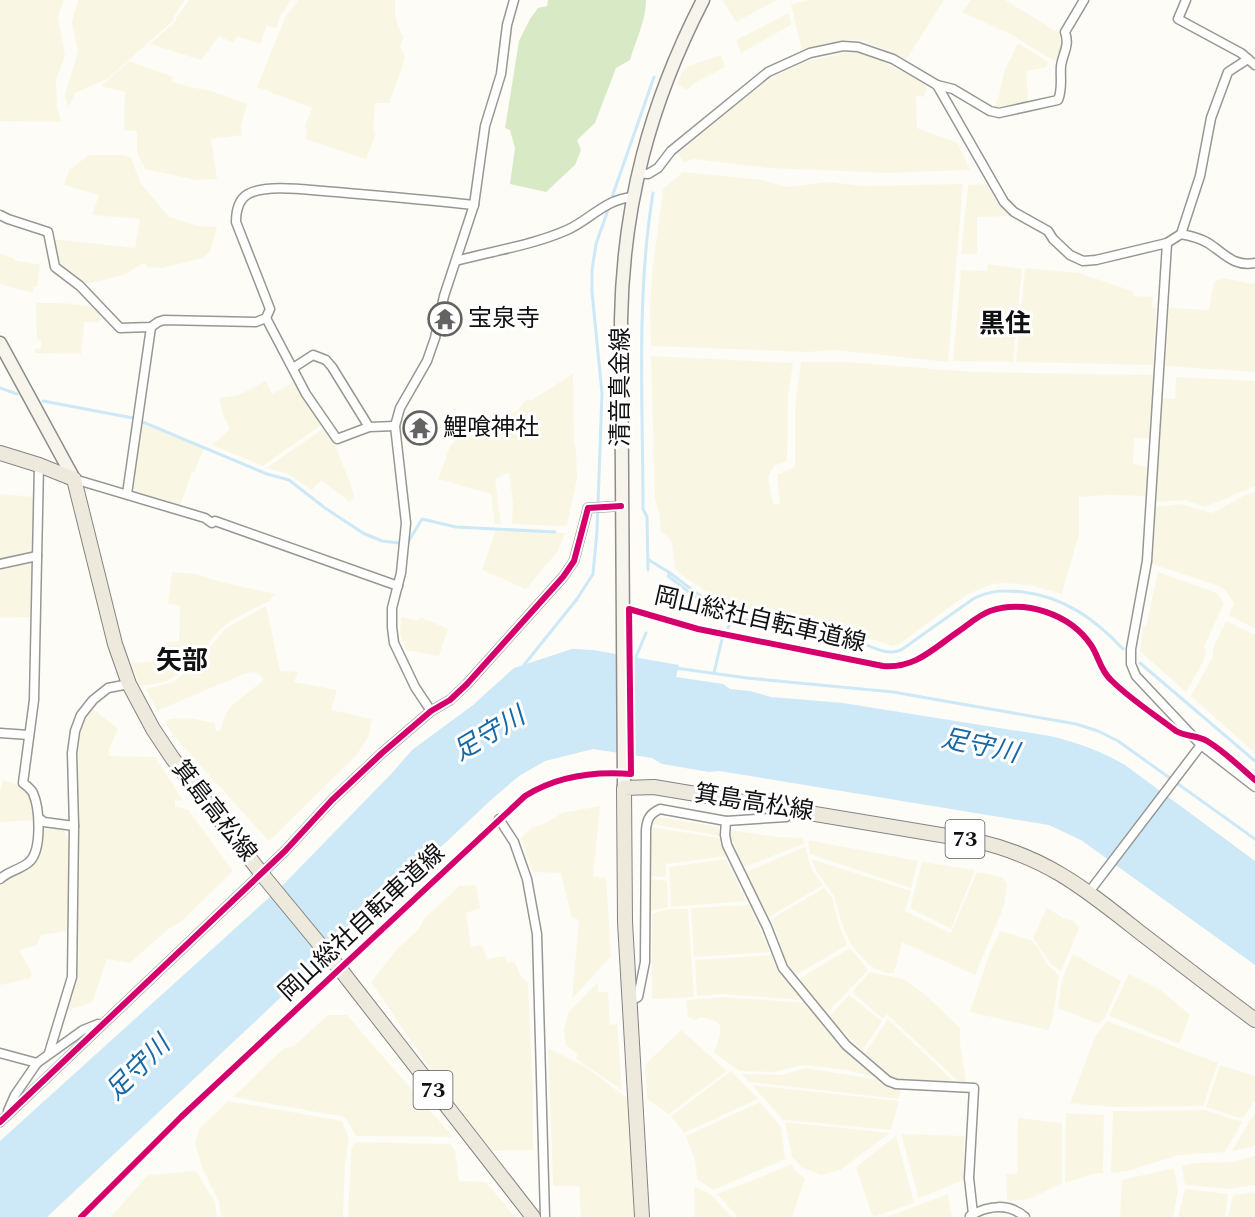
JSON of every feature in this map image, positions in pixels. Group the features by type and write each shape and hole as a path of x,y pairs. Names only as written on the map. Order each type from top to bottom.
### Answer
{"main road":[{"name":"清音真金線","path":"624,788 621,290 625,242 632,197 660,97 682,43 704,0"},
{"path":"0,343 74,479"},
{"path":"0,453 74,479"},
{"name":"箕島高松線","path":"74,479 115,644 129,684 153,729 173,759 263,875 334,962 533,1217"},
{"name":"箕島高松線","path":"624,788 654,787 1002,847 1092,888 1255,1020"},
{"path":"624,788 625,922 642,1217"}],"street":[{"path":"431,711 415,687 394,644 392,608 398,586 406,523 395,426 400,408 427,361 435,338 444,296 474,205 485,126 501,74 507,25 514,0"},
{"path":"638,173 648,174 658,168 671,151 768,72 810,52 843,46 858,47 893,59 937,85 953,89 990,111 999,113 1058,100 1063,82 1061,65 1068,40 1065,32 1084,0"},
{"path":"937,85 1004,202 1014,212 1048,231 1070,255 1083,261 1095,260 1167,243 1181,234 1200,176 1211,118 1228,72 1252,62 1241,53 1178,19 1186,0"},
{"path":"0,214 8,219 48,232 55,267 80,286 120,327 151,327 164,320 256,322 266,318 270,309 236,222 241,200 249,194 263,190 289,189 415,198 474,205"},
{"path":"456,261 551,236 571,228 607,204 632,197"},
{"path":"1181,234 1197,237 1235,262 1255,263"},
{"path":"1167,243 1147,561 1131,658 1136,676 1201,745 1255,787"},
{"path":"266,318 306,394 337,439 369,427 395,426"},
{"path":"127,494 151,327"},
{"path":"293,368 313,355 326,360 369,427"},
{"path":"0,879 10,871 30,862 37,850 38,806 32,790 23,783 34,700 39,465"},
{"path":"74,479 205,518 212,523 215,521 398,586"},
{"path":"3,1119 104,1021 263,875 374,760 431,711 450,700 467,684 574,561 588,508 621,506"},
{"path":"0,564 38,556"},
{"path":"49,1053 72,977 74,826 72,753 75,731 81,715 93,700 108,688 129,684"},
{"path":"0,733 29,735"},
{"path":"1092,888 1201,745"},
{"path":"629,1002 638,997 645,962 647,820 651,813 660,809 726,821 786,817 787,809"},
{"path":"39,818 44,822 74,826"},
{"path":"499,819 514,842 527,879 537,934 546,1217"},
{"path":"726,821 724,835 727,845 767,927 783,968 846,1045 888,1080 896,1084 974,1088 969,1178 971,1215 988,1208 1001,1206 1018,1211 1025,1217"},
{"path":"3,1119 15,1095 37,1063 83,1030 104,1021"},
{"path":"0,1053 37,1063"}],"shaded area":[{"path":"0,0 64,0 58,16 65,56 56,79 57,108 61,122 0,121"},
{"path":"78,0 185,0 173,17 174,20 107,79 75,93 68,108 65,95 78,51 72,22"},
{"path":"189,0 291,0 276,28 267,26 260,44 237,36 233,43 219,36 201,60 150,44 176,21"},
{"path":"298,0 395,0 398,27 404,37 400,46 405,58 389,103 375,103 373,131 376,133 366,159 305,139 307,132 305,126 312,108 257,87 285,18"},
{"path":"722,0 777,0 736,22"},
{"path":"810,0 944,0 906,60 865,41 851,40 822,44 802,51 791,4"},
{"path":"971,0 1005,0 1059,33 1062,44 1056,62 1010,34 962,12"},
{"path":"789,13 791,25 741,53 736,40"},
{"path":"1018,43 1048,62 1047,67 1026,71 1028,102 994,108 1004,72"},
{"path":"846,52 858,52 877,58 927,87 924,97 916,95 917,128 958,143 970,170 888,173 768,168 694,159 684,162 677,154 774,76 806,62"},
{"path":"721,55 725,67 695,83 687,90 677,84 683,70"},
{"path":"129,61 173,77 172,81 188,87 208,90 247,104 241,126 242,135 211,139 217,179 196,180 145,169 137,152 137,131 124,130 125,92 101,86"},
{"path":"89,155 124,155 131,158 141,184 169,217 198,226 217,227 210,252 202,258 161,268 148,267 144,263 124,275 83,285 61,268 57,263 52,239 135,248 140,219 92,215 99,195 64,185 69,170"},
{"path":"683,172 762,180 786,187 829,182 863,186 963,184 948,362 835,350 808,352 651,346 652,274 663,189"},
{"path":"986,184 1009,216 977,217 977,254 961,254 968,185"},
{"path":"0,254 14,258 14,260 40,265 37,287 33,286 33,293 0,284"},
{"path":"988,264 1022,269 1013,362 953,361 961,270 987,271"},
{"path":"1025,268 1079,273 1132,291 1134,296 1153,297 1152,307 1156,308 1153,365 1016,362"},
{"path":"1223,278 1255,283 1255,372 1165,366 1169,308 1209,310 1214,282"},
{"path":"36,303 96,307 100,311 99,322 84,322 81,354 35,353 35,349 41,348 41,340 37,339"},
{"path":"651,356 793,363 788,396 787,461 774,466 768,477 773,504 780,504 777,475 795,467 795,407 801,362 847,362 972,372 1155,375 1150,439 1134,438 1133,464 1148,467 1147,496 1079,497 1079,534 1062,594 1033,586 992,584 968,594 893,646 858,635 803,628 756,616 725,604 681,575 675,568 672,544 669,537 661,532 655,499"},
{"path":"573,374 577,478 567,525 512,524 513,503 509,472 495,479 501,524 495,524 491,494 438,479 450,446 463,431 474,425 517,411 526,400 532,400"},
{"path":"1176,377 1255,381 1255,486 1205,507 1185,500 1156,502 1162,398 1175,399"},
{"path":"266,381 272,394 296,381 324,423 263,466 212,445 230,429 222,413 219,398 239,395"},
{"path":"141,424 204,448 180,505 134,491 133,483"},
{"path":"327,426 351,485 354,497 350,502 321,480 312,490 288,474 266,468"},
{"path":"1255,492 1255,628 1229,616 1234,603 1226,591 1216,585 1152,564 1155,507 1181,504 1212,513"},
{"path":"0,494 35,497 34,552 0,559"},
{"path":"496,530 565,533 558,551 526,589 482,570"},
{"path":"34,561 32,617 0,618 0,568"},
{"path":"172,572 197,574 217,581 275,594 269,601 230,621 197,658 175,676 165,682 140,686 130,663 165,661 166,642 179,641 180,605 168,604"},
{"path":"1158,572 1217,593 1224,603 1204,646 1206,653 1203,662 1186,692 1140,651 1143,625 1146,626"},
{"path":"266,606 280,671 298,672 294,682 337,690 331,710 372,719 369,736 356,756 269,841 173,735 165,722 170,719 195,719 215,723 216,731 221,730 225,715 231,706 264,680 261,676 254,672 246,673 157,711 146,689 173,682 196,664 225,629"},
{"path":"401,617 418,621 420,617 448,629 439,656 406,650 400,634"},
{"path":"1226,621 1255,635 1255,753 1191,696 1213,657 1213,649"},
{"path":"93,709 118,729 108,752 109,756 155,757 183,801 175,800 175,806 188,810 233,871 182,921 168,929 130,963 107,959 92,1003 67,1010 76,980 79,824 77,746 82,724"},
{"path":"3,780 22,786 27,792 33,806 34,820 0,822 0,793"},
{"path":"600,806 593,876 606,878 611,956 572,999 579,920 572,917 561,873 533,872 521,838 531,828 544,824 562,813"},
{"path":"658,817 719,827 720,836 652,824"},
{"path":"651,827 720,838 727,856 666,864 666,877 650,876"},
{"path":"41,828 64,830 70,845 68,931 41,935 37,944 19,950 31,971 31,978 0,985 0,883 35,862"},
{"path":"731,830 777,837 803,838 804,844 744,867 731,839"},
{"path":"808,840 918,861 911,888 810,854"},
{"path":"805,847 812,870 823,885 769,917 746,872"},
{"path":"726,859 746,901 671,907 669,867"},
{"path":"811,859 911,891 905,911 951,933 977,872 1002,877 1007,884 1004,906 975,975 902,942 894,973 886,973 870,966 852,946 843,927 834,896"},
{"path":"922,862 975,870 951,929 910,908"},
{"path":"650,879 667,881 668,907 650,911"},
{"path":"476,885 480,908 466,913 471,947 482,945 487,959 505,956 507,963 514,961 521,976 528,983 533,1150 492,1151 437,1079 371,982 399,947 418,930 425,918 459,886"},
{"path":"824,888 832,898 847,945 796,975 785,961 771,919"},
{"path":"749,905 770,952 694,957 691,908"},
{"path":"1047,908 1065,919 1074,921 1079,928 1061,971 1052,965 1033,938"},
{"path":"669,909 688,909 694,997 652,999 652,914"},
{"path":"1000,931 1031,940 1048,965 1059,975 1053,1017 1048,1030 970,1012 989,955"},
{"path":"850,948 868,970 826,1014 799,979"},
{"path":"1073,954 1121,981 1105,1017 1099,1024 1058,1008 1062,980"},
{"path":"772,955 774,963 803,1000 722,994 697,996 695,960"},
{"path":"870,972 903,979 922,992 960,1028 966,1082 958,1081 887,1014 883,1019 852,992"},
{"path":"1129,974 1159,989 1190,1015 1179,1044 1109,1016"},
{"path":"598,982 598,992 608,992 610,1025 617,1024 622,1090 576,1059 578,1054 566,1045 564,1030 568,1013"},
{"path":"849,995 882,1021 862,1051 829,1017"},
{"path":"724,997 805,1003 836,1041 879,1078 847,1070 804,1065 773,1072 740,1071 714,1053 720,1034 720,1026 717,1022 701,1017 695,1020 688,1017 686,1000"},
{"path":"328,1015 347,1015 453,1137 356,1136 345,1117 233,1097 283,1049 294,1046"},
{"path":"888,1019 953,1081 897,1079 890,1076 865,1053"},
{"path":"1107,1021 1218,1063 1203,1106 1110,1107 1070,1103 1095,1037"},
{"path":"681,1030 727,1071 669,1114 647,1099 645,1065"},
{"path":"548,1048 586,1067 628,1099 634,1217 581,1217 579,1186 553,1186"},
{"path":"1220,1065 1255,1076 1255,1100 1242,1119 1206,1107"},
{"path":"806,1068 879,1080 890,1087 901,1090 899,1099 749,1082 742,1074 781,1075"},
{"path":"731,1071 758,1099 684,1133 671,1116"},
{"path":"752,1085 899,1101 891,1130 783,1120"},
{"path":"228,1101 342,1121 349,1139 345,1166 343,1217 221,1217 219,1202 202,1168 195,1142 199,1129"},
{"path":"760,1102 781,1127 785,1159 713,1190 697,1179 695,1161 686,1136"},
{"path":"1205,1110 1242,1122 1225,1152 1179,1155 1127,1171 1111,1173 1113,1111"},
{"path":"1066,1113 1104,1115 1103,1173 1092,1174 1065,1183"},
{"path":"1255,1114 1255,1146 1232,1151 1250,1121"},
{"path":"1018,1118 1062,1123 1062,1183 1029,1199 1012,1201 1007,1199 1006,1174 1017,1174"},
{"path":"785,1122 890,1133 840,1170 821,1175 801,1167 792,1156"},
{"path":"901,1134 964,1136 964,1180 919,1198"},
{"path":"896,1136 914,1203 873,1217 856,1167"},
{"path":"359,1142 450,1144 455,1150 459,1181 486,1182 515,1217 348,1217 351,1150 354,1144"},
{"path":"1255,1156 1255,1185 1228,1189 1185,1185 1182,1166 1194,1163 1233,1162"},
{"path":"791,1164 797,1173 805,1178 792,1217 738,1217 717,1194 761,1177"},
{"path":"1174,1168 1178,1191 1173,1217 1120,1217 1122,1180"},
{"path":"196,1171 215,1203 217,1217 111,1217 148,1175"},
{"path":"695,1186 711,1195 732,1217 694,1217"},
{"path":"1185,1189 1228,1194 1225,1217 1178,1217"},
{"path":"1255,1192 1255,1217 1228,1217 1233,1195"},
{"path":"948,1194 952,1217 887,1217"}],"green space":[{"path":"548,0 646,0 646,8 630,60 616,68 595,123 577,140 581,150 575,165 546,192 510,184 515,148 510,130 505,128 519,41 530,19 538,8 547,6"}],"water":[{"name":"足守川","path":"572,649 593,650 679,665 676,677 723,684 730,689 750,691 771,697 843,703 1050,736 1107,756 1125,765 1255,861 1255,965 1081,840 1049,825 719,771 709,772 662,764 652,758 593,749 545,761 519,776 492,799 47,1217 0,1217 0,1141 283,885 412,750 473,705 514,668"}],"pier":[{"path":"616,651 633,654 633,758 617,755"}],"waterway":[{"path":"611,200 654,77"},
{"path":"648,570 647,517 643,509 642,311 653,193"},
{"path":"524,665 577,599 593,574 597,531 602,393 592,270 596,244 609,207"},
{"path":"0,388 17,394"},
{"path":"43,401 133,418 267,474 289,480 325,508 363,533 382,541 407,544 422,519 456,527 555,532"},
{"path":"649,560 670,573 668,576 693,595 732,619 728,628"},
{"path":"670,573 718,607 749,622 853,640 883,651 901,650 973,599 991,592 1003,591 1038,595 1065,604 1090,619 1123,649"},
{"path":"635,659 646,633"},
{"path":"714,673 722,639"},
{"path":"1140,663 1255,761"},
{"path":"675,668 747,678 893,692 1076,724 1118,741 1255,839"}],"cycle path":[{"path":"0,1122 285,851 332,800 382,753 467,684 563,577 574,561 588,508 621,506"},
{"name":"岡山総社自転車道線","path":"81,1217 181,1117 525,796 537,789 576,776 603,773 631,774 629,609 698,629 883,666 894,666 915,661 924,656 978,617 990,611 1004,608 1032,608 1059,617 1082,634 1091,645 1107,676 1126,694 1176,731 1203,739 1213,745 1255,780"}],"place":[{"name":"宝泉寺","path":"445,319"},
{"name":"鯉喰神社","path":"420,428"}],"district":[{"name":"黒住","path":"1005,324"},
{"name":"矢部","path":"182,661"}]}
